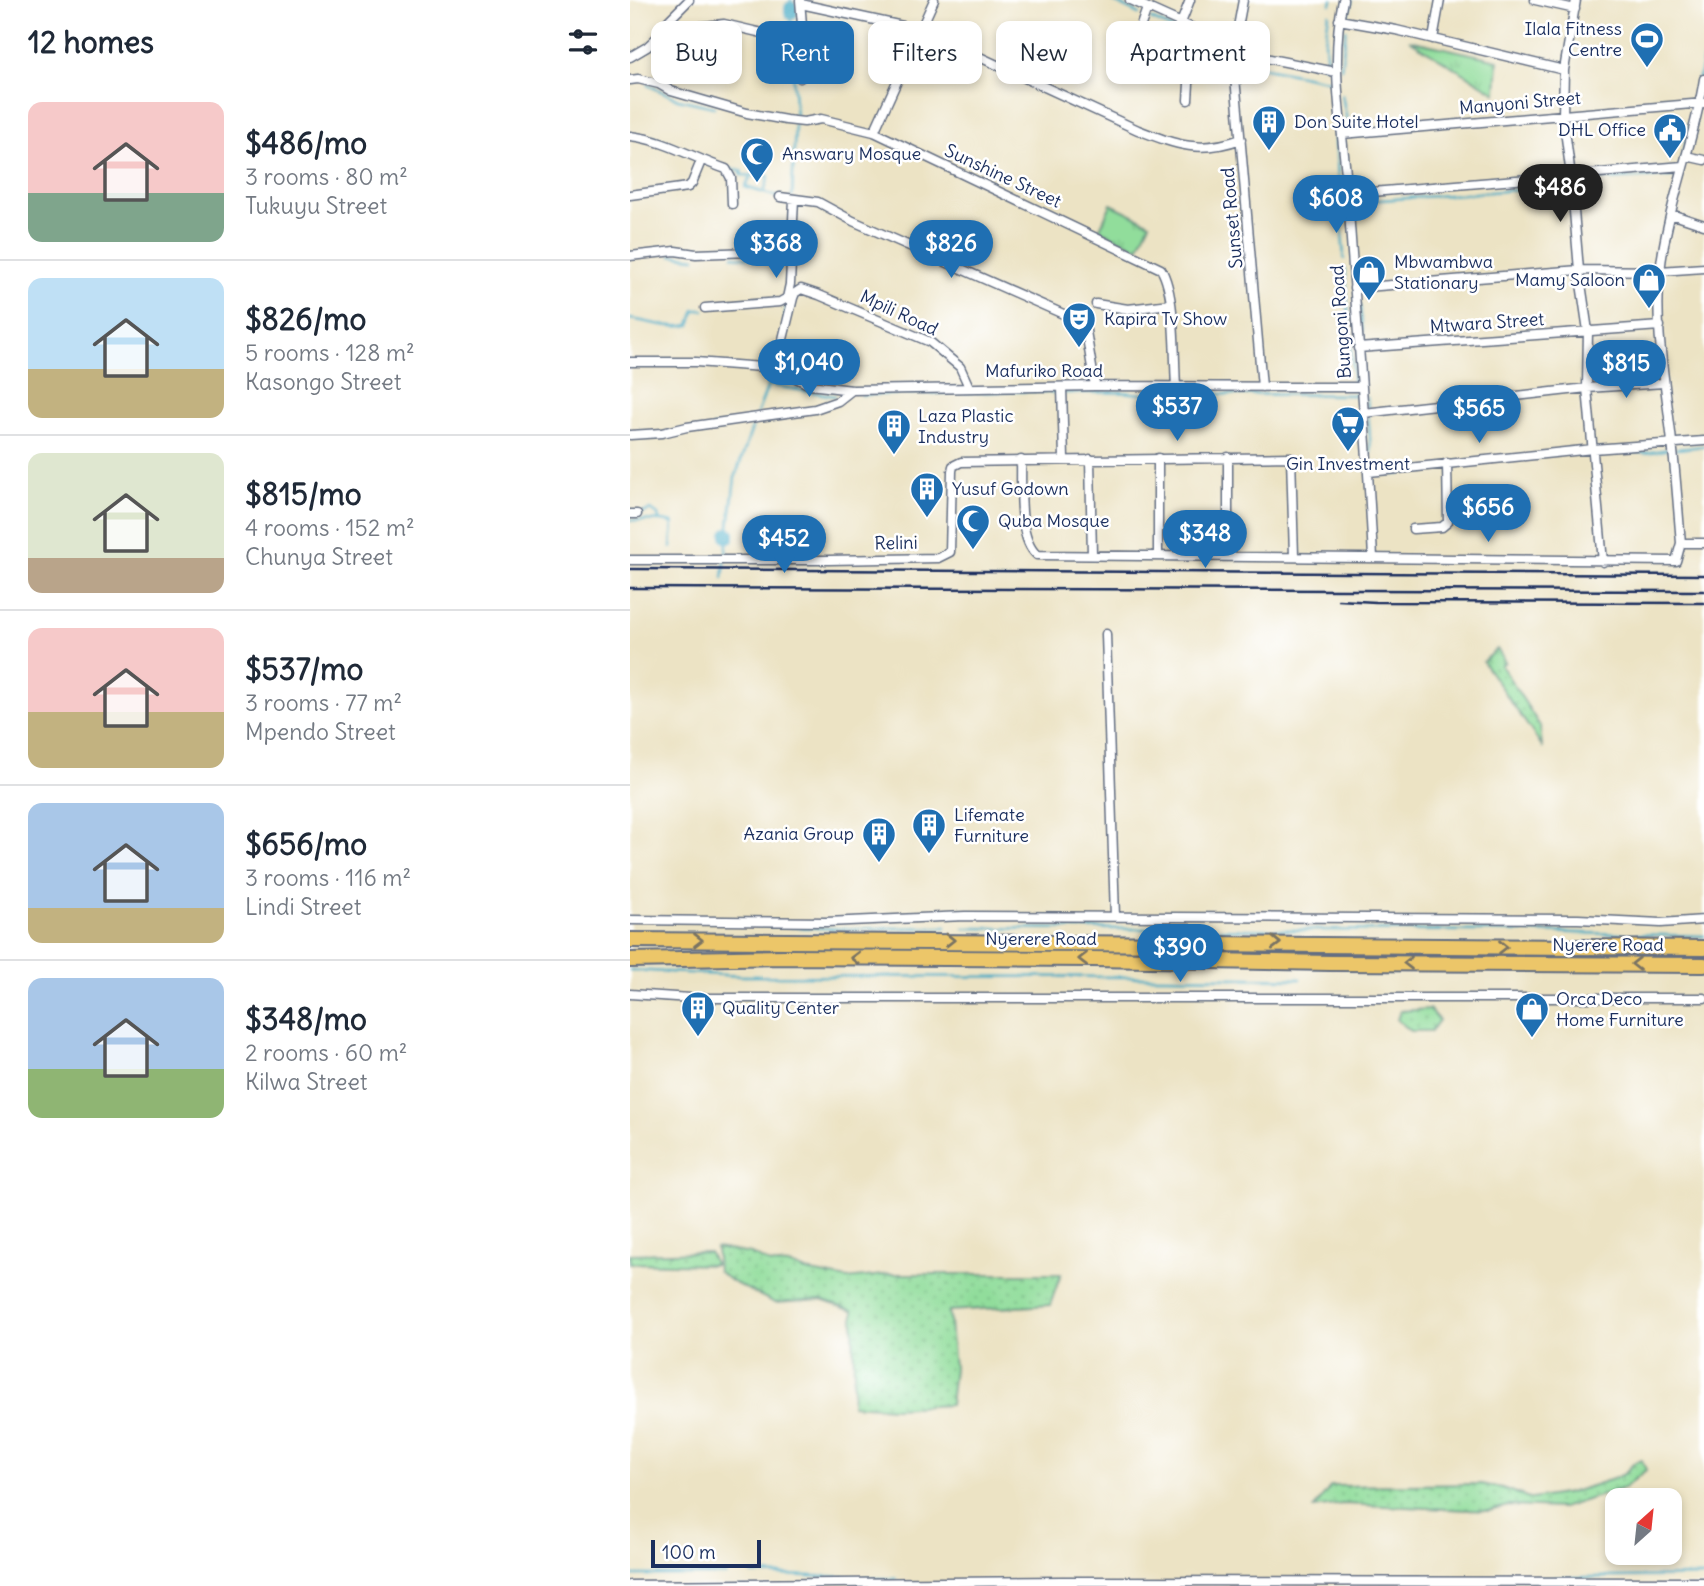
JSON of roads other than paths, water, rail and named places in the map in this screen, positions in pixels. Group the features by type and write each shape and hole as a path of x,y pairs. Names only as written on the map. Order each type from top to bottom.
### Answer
{"highway":[{"name":"Nyerere Road","path":"630,940 968,940 1704,948"},
{"name":"Nyerere Road","path":"630,960 786,957 1093,958 1330,963 1704,965"}],"street":[{"path":"669,21 689,0"},
{"path":"925,21 934,0"},
{"path":"1130,0 1176,21"},
{"path":"1182,21 1189,0"},
{"name":"Sunset Road","path":"1239,21 1242,0"},
{"name":"Bungoni Road","path":"1343,0 1336,72 1348,194 1373,558"},
{"path":"1433,39 1440,0"},
{"path":"1535,0 1576,4 1564,70 1563,115 1578,270 1588,331 1587,388 1603,562"},
{"path":"802,21 801,2 882,21"},
{"path":"1147,8 1140,29 1142,33 1184,58 1190,67 1188,100"},
{"path":"1339,20 1564,70"},
{"path":"630,57 651,43"},
{"path":"982,58 1138,131 1173,143 1209,148 1241,139"},
{"path":"1270,59 1336,72"},
{"path":"1294,556 1291,457 1021,460 1023,528 1033,552 1037,555 1676,561 1681,543 1664,383 1660,271 1671,214 1702,103 1704,79"},
{"name":"Sunshine Street","path":"630,80 659,84 671,91 747,113 804,122 821,119 874,132 1161,269 1167,279 1176,387"},
{"path":"874,132 896,84"},
{"name":"Sunset Road","path":"1237,84 1262,387"},
{"name":"Manyoni Street","path":"1342,134 1702,103"},
{"path":"630,136 663,142 729,171 732,204"},
{"path":"1686,156 1704,160"},
{"path":"630,195 688,187 701,160"},
{"path":"1348,194 1684,166"},
{"path":"780,197 818,202 853,221 1085,325 1095,386"},
{"path":"705,308 780,302 787,298 794,199"},
{"path":"1671,214 1704,225"},
{"path":"630,256 675,250 696,254 751,252"},
{"path":"1353,288 1578,270 1660,271 1704,268"},
{"name":"Mpili Road","path":"775,368 793,298 801,289 930,342 960,366 969,387"},
{"path":"1096,304 1128,309 1170,304"},
{"name":"Mtwara Street","path":"1358,348 1660,326"},
{"path":"630,362 696,362 775,368"},
{"name":"Mafuriko Road","path":"775,368 810,385 852,390 1095,386 1362,387"},
{"path":"1364,413 1587,388 1664,383"},
{"path":"1062,387 1064,459"},
{"name":"Mafuriko Road","path":"630,435 662,433 755,416 815,410 838,401 852,390"},
{"path":"1368,472 1593,449 1704,441"},
{"path":"1228,457 1228,556"},
{"path":"1158,458 1158,556"},
{"path":"1090,459 1092,555"},
{"name":"Relini","path":"630,560 937,558 950,552 953,466 961,462 1021,460"},
{"path":"1413,529 1442,527 1448,522 1447,463"},
{"path":"1681,543 1704,543"},
{"path":"1106,634 1115,917"},
{"path":"630,920 826,922 965,916 1565,919 1661,923 1704,920"},
{"path":"630,994 711,998 1704,998"},
{"path":"630,1585 1704,1582"}],"waterway":[{"path":"791,0 791,8"},
{"path":"1110,0 1139,14"},
{"path":"1331,4 1332,0"},
{"path":"1348,16 1352,0"},
{"path":"791,8 791,13"},
{"path":"791,13 791,21"},
{"path":"1323,66 1327,66 1325,41 1329,14"},
{"path":"1151,19 1155,21"},
{"path":"1341,68 1346,30"},
{"path":"1693,103 1704,55"},
{"path":"1270,69 1331,81 1344,259"},
{"path":"794,84 796,118"},
{"path":"648,85 678,99 714,107"},
{"path":"1342,95 1348,126"},
{"path":"1681,162 1691,116"},
{"path":"792,197 795,124"},
{"path":"652,137 675,145"},
{"path":"730,169 742,171 741,175 769,176 764,192"},
{"path":"751,176 745,187 778,197"},
{"path":"1353,202 1572,186 1580,181 1677,176"},
{"path":"733,256 750,258 755,254 756,248 789,246"},
{"path":"671,255 695,258"},
{"path":"1656,267 1659,257"},
{"path":"1345,269 1354,384"},
{"path":"785,318 787,300"},
{"path":"1360,306 1364,345"},
{"path":"630,319 682,326 690,325 695,310 704,310"},
{"path":"757,414 773,372"},
{"path":"769,385 835,396"},
{"path":"862,395 1028,391 1122,392 1171,397"},
{"path":"1174,397 1184,394"},
{"path":"1192,394 1361,395"},
{"path":"1367,397 1371,453"},
{"path":"713,427 731,426"},
{"path":"728,534 735,478 752,428"},
{"path":"1676,449 1704,446"},
{"path":"1612,451 1646,453 1669,447"},
{"path":"1405,472 1438,469"},
{"path":"1387,474 1401,474"},
{"path":"640,514 651,510 659,519"},
{"path":"630,520 673,523 671,547"},
{"path":"723,578 728,537"},
{"path":"752,925 843,929 946,927"},
{"path":"964,928 1492,931 1704,936"},
{"path":"630,970 743,976 1300,979"},
{"path":"752,1574 896,1579"},
{"path":"630,1575 726,1575"},
{"path":"1505,1578 1704,1576"}],"railway":[{"path":"630,569 1704,575"},
{"path":"630,588 1704,591"},
{"path":"1338,600 1704,603"}],"place":[{"name":"Ilala Fitness Centre","path":"1647,69"},
{"name":"Don Suite Hotel","path":"1269,152"},
{"name":"DHL Office","path":"1670,160"},
{"name":"Answary Mosque","path":"757,184"},
{"name":"Mbwambwa Stationary","path":"1369,302"},
{"name":"Mamy Saloon","path":"1649,310"},
{"name":"Kapira Tv Show","path":"1079,349"},
{"name":"Gin Investment","path":"1348,453"},
{"name":"Laza Plastic Industry","path":"894,456"},
{"name":"Yusuf Godown","path":"927,519"},
{"name":"Quba Mosque","path":"973,551"},
{"name":"Lifemate Furniture","path":"929,855"},
{"name":"Azania Group","path":"879,864"},
{"name":"Quality Center","path":"698,1038"},
{"name":"Orca Deco Home Furniture","path":"1532,1039"}]}
